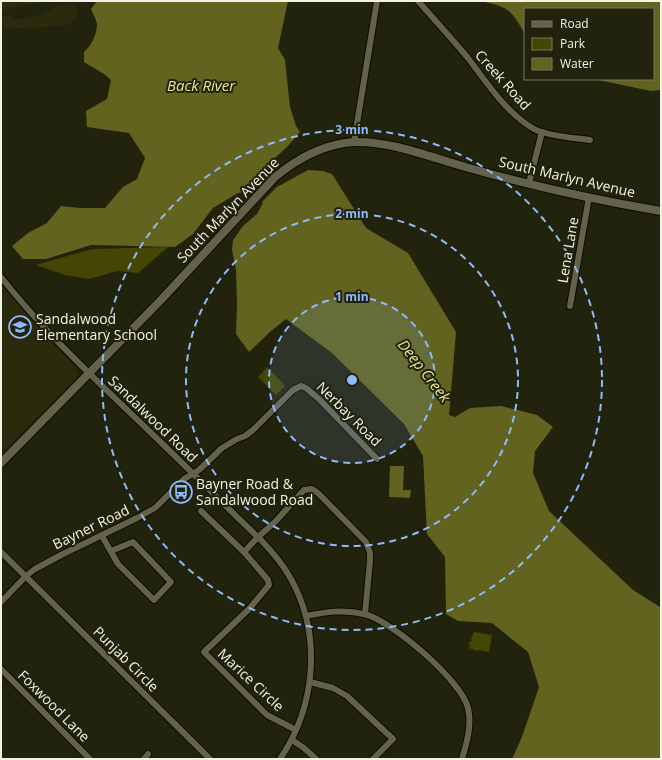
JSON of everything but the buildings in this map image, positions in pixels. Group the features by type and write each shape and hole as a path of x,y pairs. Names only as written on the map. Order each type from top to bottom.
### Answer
{"street":[{"path":"354,142 378,1"},
{"name":"Creek Road","path":"418,1 504,103 528,125 535,130 542,132 590,140"},
{"path":"529,183 542,132"},
{"name":"South Marlyn Avenue","path":"1,463 160,301 275,177 288,166 304,156 320,149 354,142 380,144 529,183 589,197 661,211"},
{"name":"Lena Lane","path":"570,306 589,197"},
{"name":"Sandalwood Road","path":"1,277 18,298 89,374 271,550 291,579 306,616 311,641 312,658 310,682 305,705 292,740 280,759"},
{"name":"Nerbay Road","path":"192,473 199,470 222,448 253,430 293,390 301,386 306,388 319,399 377,458"},
{"name":"Bayner Road","path":"1,602 26,576 35,569 61,554 102,536 155,508 192,473"},
{"path":"244,552 275,522 304,490 312,489 318,493 366,542 370,553 370,561 365,614"},
{"name":"Marice Circle","path":"201,511 244,552 268,580 269,585 250,608 204,652 267,715 296,730"},
{"path":"102,536 111,552 118,564 154,600 172,582 133,542 111,552"},
{"name":"Punjab Circle","path":"1,552 210,759"},
{"path":"306,616 332,612 365,614 407,638 441,670 460,691 468,707 469,734 462,759"},
{"name":"Foxwood Lane","path":"1,670 90,759"},
{"path":"310,682 333,688 347,696 392,739 373,759"},
{"path":"292,740 316,759"}],"shaded area":[{"path":"1,1 47,1 2,10"},
{"path":"74,1 78,14 71,23 63,26 1,29 1,16 10,16 16,19 38,16 57,6"},
{"name":"Sandalwood Elementary School","path":"1,285 77,370 77,377 1,453"}],"green space":[{"path":"168,247 138,273 117,271 89,279 65,275 36,265 92,249"},
{"path":"267,367 285,386 276,395 258,377"},
{"path":"474,632 492,635 489,652 477,651 469,648 470,641 473,641 471,639"}],"water":[{"name":"Back River","path":"97,1 288,1 278,48 285,60 290,107 296,126 300,132 287,147 266,166 265,172 279,186 308,170 323,171 332,174 366,228 408,253 456,332 449,415 455,417 470,408 501,406 537,415 553,427 535,451 533,473 549,511 633,590 660,607 661,759 512,759 522,737 539,687 528,652 492,623 458,621 446,614 445,557 427,534 423,456 404,424 332,353 286,319 249,352 236,334 236,270 232,250 233,240 243,226 257,214 263,203 250,191 238,193 213,208 193,234 175,247 91,245 46,259 23,259 12,246 28,233 47,223 61,206 105,208 123,187 137,179 145,158 129,133 87,127 86,111 107,99 111,80 84,62 84,52 89,47 96,32 97,24 91,9"},
{"path":"481,1 661,1 661,90 651,91 599,80 654,80 654,8 524,8 524,32 512,15 498,5"},
{"path":"390,466 404,466 403,490 411,490 410,498 389,497"}],"pier":[{"path":"269,173 280,184 260,204 249,194"}],"place":[{"name":"Sandalwood Elementary School","path":"20,327"},
{"name":"Bayner Road & Sandalwood Road","path":"181,492"}],"water label":[{"name":"Deep Creek","path":"424,371"}]}
